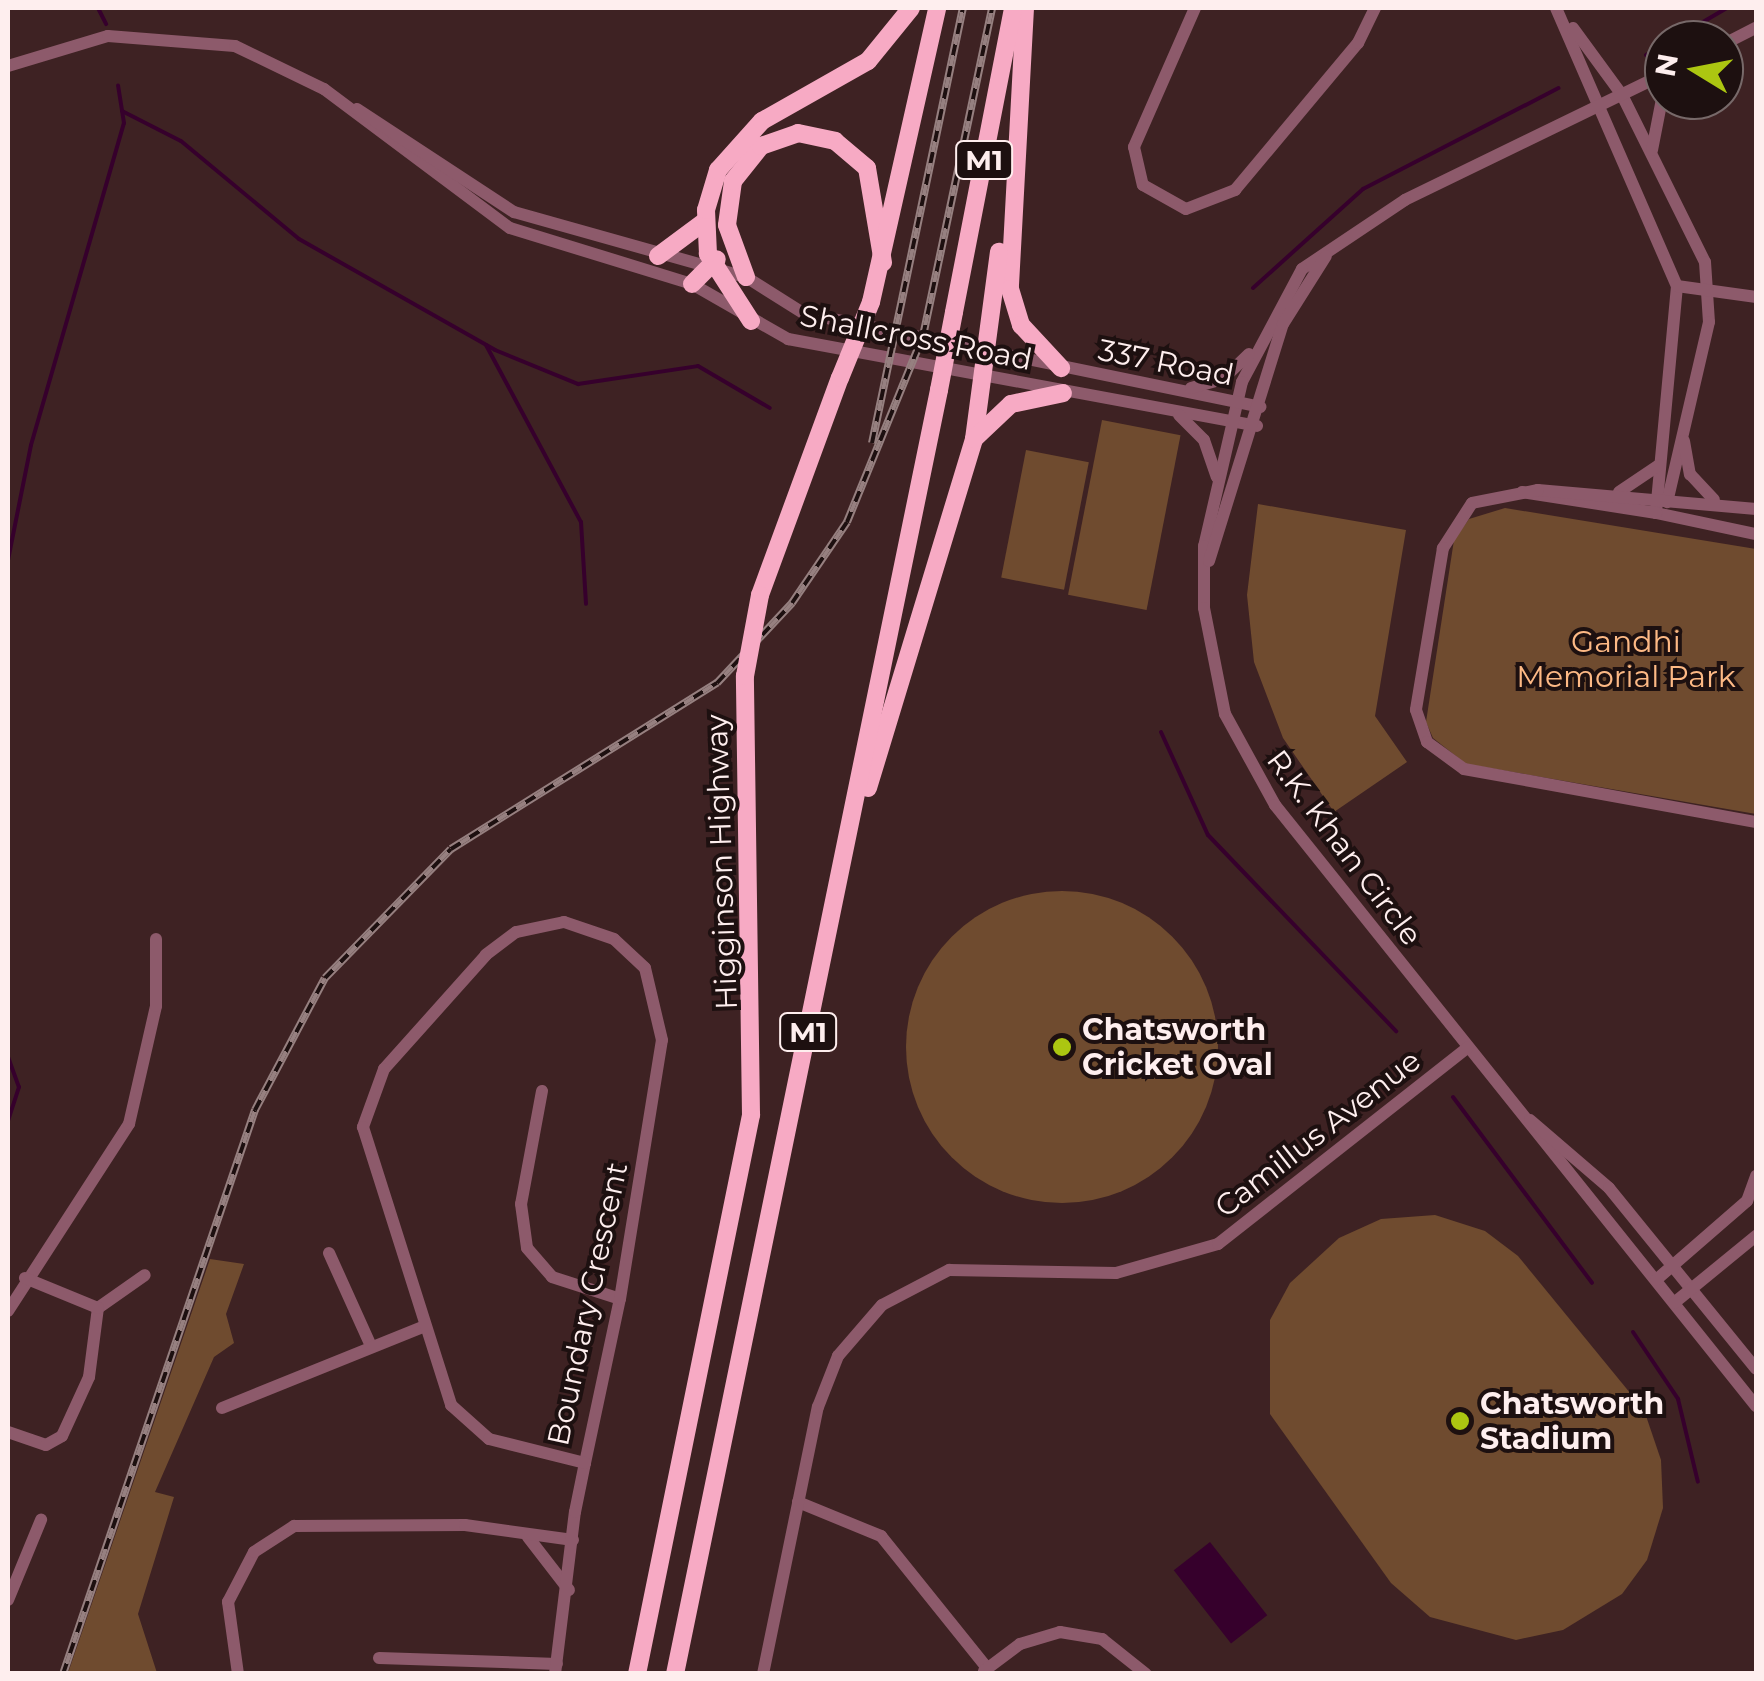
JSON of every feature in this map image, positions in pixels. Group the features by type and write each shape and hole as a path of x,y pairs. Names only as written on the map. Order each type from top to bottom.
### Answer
{"highway":[{"path":"751,321 712,267 704,222 712,182 737,144 852,74 911,8"},
{"name":"Higginson Highway","path":"637,1674 751,1115 745,676 760,594 883,264 937,8"},
{"name":"M1","path":"674,1674 939,390 1013,8"},
{"path":"1025,8 1010,289 1021,325 1061,368"},
{"path":"692,284 712,267 727,225 733,180 750,156 785,134 822,136 866,168 883,264"},
{"path":"828,932 974,440 990,352 1016,136"},
{"path":"658,256 704,222"},
{"path":"727,225 746,278"},
{"path":"974,440 1011,404 1063,393"}],"street":[{"path":"1196,8 1134,146 1143,186 1186,209 1235,190 1358,43 1375,8"},
{"path":"1557,8 1622,96 1652,152 1710,290 1684,438 1663,496 1661,513"},
{"path":"1557,8 1677,286 1659,465 1663,496"},
{"name":"Shallcross Road","path":"8,66 80,40 187,36 274,60 514,212 746,278 803,313 1061,368"},
{"name":"R.K. Khan Circle","path":"1644,84 1337,242 1302,269 1254,349 1237,402 1217,490 1204,580 1215,680 1240,749 1468,1047 1756,1406"},
{"name":"Shallcross Road","path":"346,104 510,228 692,284 788,339 1063,393"},
{"path":"1652,152 1658,120"},
{"name":"R.K. Khan Circle","path":"1204,580 1256,426 1288,312 1337,242"},
{"path":"1677,286 1756,297"},
{"path":"1173,389 1214,384 1254,349"},
{"name":"337 Road","path":"1061,368 1260,407"},
{"name":"337 Road","path":"1063,393 1256,426"},
{"path":"1176,414 1204,440 1217,490"},
{"path":"1684,438 1690,474 1718,503"},
{"path":"1607,495 1659,465"},
{"path":"1756,510 1663,496 1522,492 1472,503 1447,535 1416,701 1428,742 1450,764 1481,774 1756,822"},
{"path":"1522,492 1661,513 1756,534"},
{"name":"Boundary Crescent","path":"548,923 582,925 630,950 661,1012 620,1298 585,1463 472,1430 442,1386 422,1327 371,1171 365,1108 384,1069 486,955 548,923"},
{"path":"8,1311 25,1278 110,1154 146,1072 156,939"},
{"name":"Camillus Avenue","path":"763,1674 798,1502 838,1356 902,1290 972,1267 1139,1270 1218,1244 1468,1047"},
{"path":"542,1091 521,1204 527,1248 552,1277 620,1298"},
{"name":"R.K. Khan Circle","path":"1520,1112 1609,1188 1756,1368"},
{"path":"1656,1280 1756,1187"},
{"path":"1674,1303 1756,1236"},
{"path":"329,1253 370,1344"},
{"path":"8,1432 46,1445 62,1436 89,1377 98,1308 146,1275"},
{"path":"25,1278 98,1308"},
{"path":"222,1408 370,1344 422,1327"},
{"path":"380,1658 556,1669 585,1463"},
{"path":"798,1502 881,1536 984,1671 1020,1644 1060,1632 1102,1639 1146,1674"},
{"path":"8,1599 41,1520"},
{"path":"238,1674 228,1602 254,1552 294,1526 425,1524 573,1540"},
{"path":"526,1535 568,1590"}],"green space":[{"path":"1102,420 1181,435 1147,610 1068,595"},
{"path":"1026,450 1089,462 1064,590 1001,578"},
{"path":"1258,504 1406,530 1375,716 1407,762 1334,812 1283,738 1254,662 1247,595"},
{"name":"Gandhi Memorial Park","path":"1505,508 1756,549 1756,814 1466,764 1433,738 1426,722 1454,540 1469,519"},
{"name":"Chatsworth Cricket Oval","path":"1062,891 1092,894 1136,909 1183,948 1206,987 1218,1047 1215,1077 1200,1121 1161,1168 1122,1191 1062,1203 1032,1200 988,1185 941,1146 918,1107 906,1047 909,1017 924,973 963,926 1002,903"},
{"name":"Chatsworth Stadium","path":"1435,1215 1485,1231 1518,1256 1644,1410 1661,1460 1663,1508 1647,1560 1622,1594 1563,1630 1516,1640 1430,1617 1391,1583 1270,1414 1270,1320 1290,1283 1339,1238 1381,1219"},
{"path":"210,1259 244,1264 226,1314 234,1343 214,1357 155,1492 174,1497 138,1614 157,1673 68,1673"}],"shaded area":[{"path":"1210,1542 1267,1615 1231,1644 1174,1570"}],"waterway":[{"path":"98,8 106,24"},
{"path":"1706,20 1727,8"},
{"path":"8,560 31,445 124,123 118,85"},
{"path":"1253,288 1363,189 1559,88"},
{"path":"122,111 181,141 299,239 495,350 578,384 698,366 770,408"},
{"path":"486,345 581,522 586,604"},
{"path":"1161,732 1208,835 1396,1031"},
{"path":"8,895 8,1006"},
{"path":"8,1057 19,1087 8,1121"},
{"path":"1453,1097 1592,1283"},
{"path":"1633,1332 1678,1399 1698,1482"}],"railway":[{"path":"872,443 963,8"},
{"path":"63,1674 255,1110 325,978 451,849 717,683 792,603 847,522 923,336 992,8"}],"place":[{"name":"Chatsworth Cricket Oval","path":"1062,1047"},
{"name":"Chatsworth Stadium","path":"1460,1421"}]}
